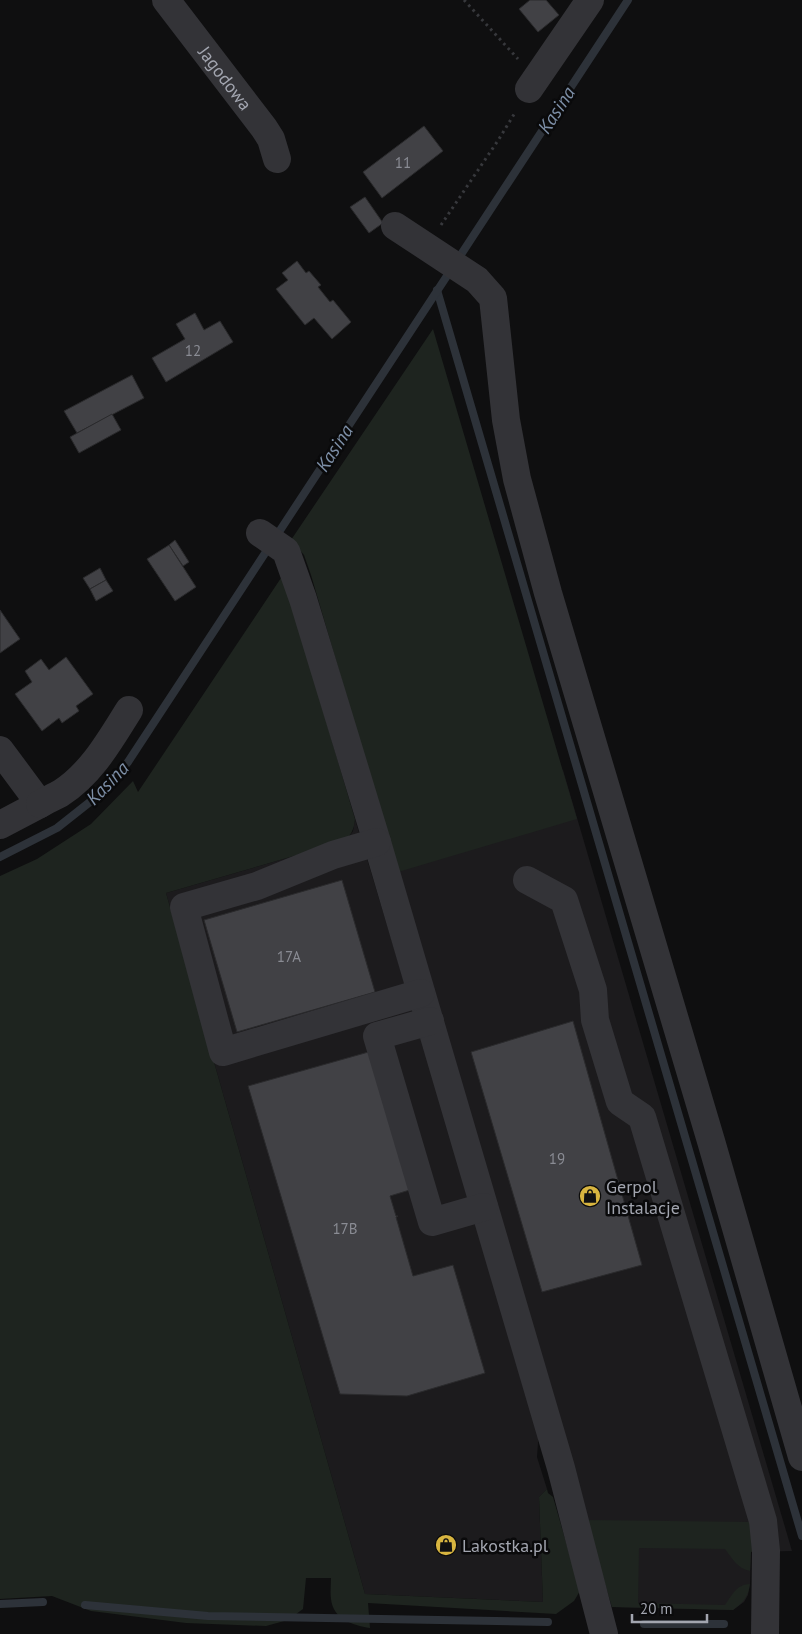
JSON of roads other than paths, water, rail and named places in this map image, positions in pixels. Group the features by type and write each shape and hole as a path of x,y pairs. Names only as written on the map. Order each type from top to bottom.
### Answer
{"street":[{"name":"Jagodowa","path":"166,0 264,128 271,139 277,159"},
{"path":"529,88 590,0"},
{"path":"395,226 431,251 465,271 477,280 493,298 506,420 520,489 548,593 711,1142 802,1457"},
{"path":"260,533 286,551 303,599 377,842 561,1468 604,1634"},
{"path":"0,825 62,792 83,775 101,755 130,710"},
{"path":"0,750 40,804"},
{"path":"377,842 333,855 257,886 184,908 223,1052 421,993"},
{"path":"527,880 564,900 593,990 595,1020 620,1102 642,1117 763,1522 766,1551 765,1634"},
{"path":"430,1021 377,1036 432,1222 484,1207"}],"waterway":[{"name":"Kasina","path":"0,857 57,828 100,794 128,762 628,0"},
{"path":"437,290 802,1536"},
{"path":"0,1604 43,1602"},
{"path":"85,1605 208,1616 548,1622"},
{"path":"644,1624 724,1624"}],"place":[{"name":"Gerpol Instalacje","path":"590,1196"},
{"name":"Lakostka.pl","path":"446,1545"}]}
